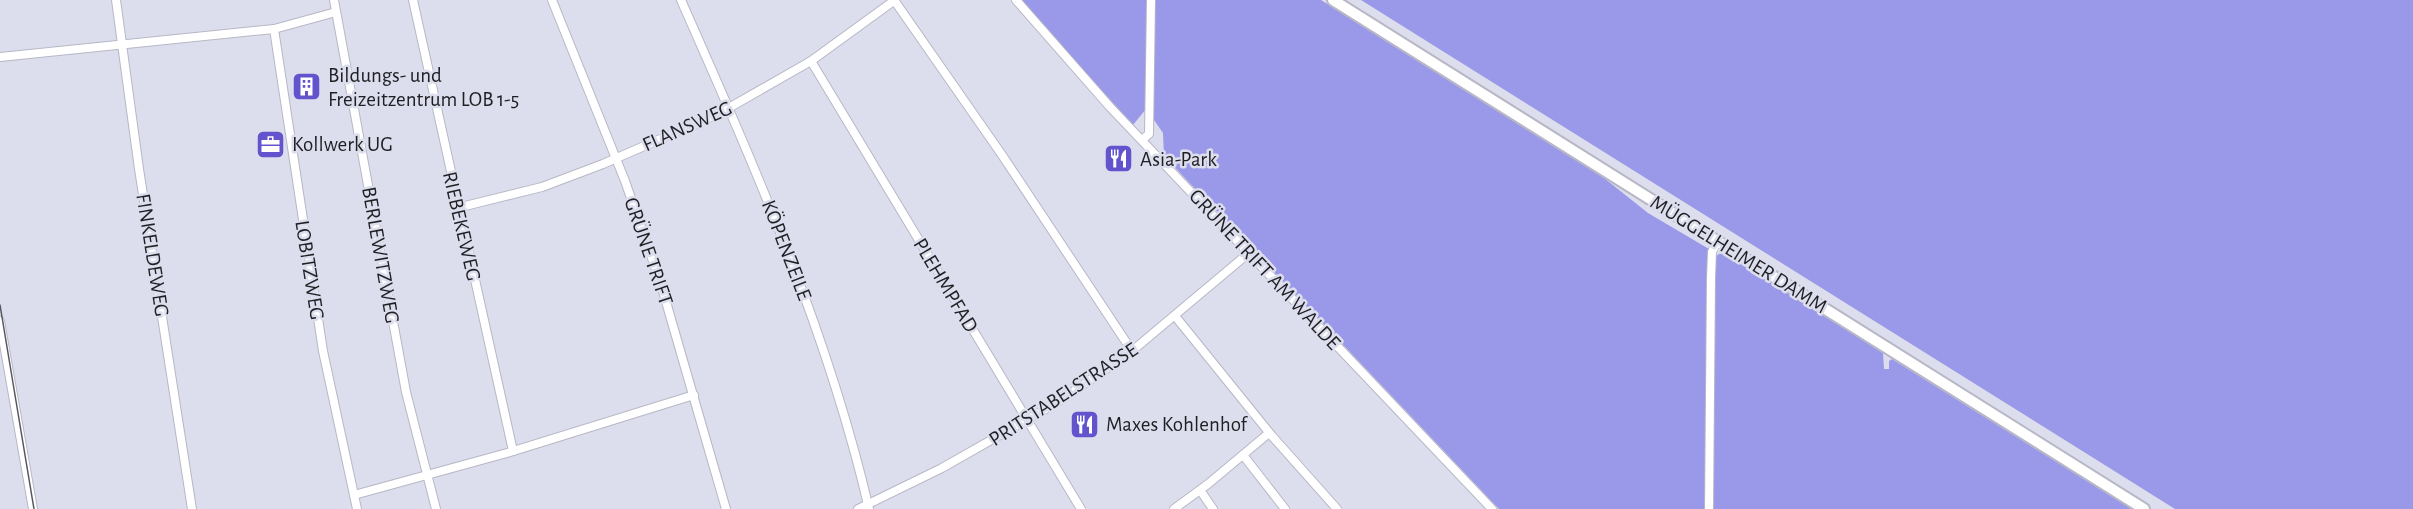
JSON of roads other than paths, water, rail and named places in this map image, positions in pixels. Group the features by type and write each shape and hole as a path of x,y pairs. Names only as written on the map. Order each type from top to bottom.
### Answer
{"main road":[{"name":"MÜGGELHEIMER DAMM","path":"1334,0 2144,509"}],"street":[{"name":"FINKELDEWEG","path":"116,0 192,509"},
{"name":"BERLEWITZWEG","path":"334,0 405,388 436,509"},
{"name":"RIEBEKEWEG","path":"413,0 457,208 513,451"},
{"name":"GRÜNE TRIFT","path":"552,0 616,158 660,281 726,509"},
{"name":"KÖPENZEILE","path":"681,0 770,204 816,328 869,507"},
{"path":"895,0 1002,155 1132,351"},
{"name":"FLANSWEG","path":"457,208 542,187 616,158 729,108 811,61 895,0"},
{"name":"GRÜNE TRIFT AM WALDE","path":"1016,0 1110,107 1492,509"},
{"path":"1143,140 1149,134 1151,0"},
{"path":"0,57 274,29 336,12"},
{"name":"LOBITZWEG","path":"274,29 320,330 357,509"},
{"name":"PLEHMPFAD","path":"811,61 1081,509"},
{"path":"1709,509 1711,278 1712,252 1717,241"},
{"name":"PRITSTABELSTRASSE","path":"858,509 869,507 942,468 1084,386 1132,351 1250,252"},
{"path":"1175,316 1269,433 1337,509"},
{"path":"0,321 33,509"},
{"path":"354,495 428,476 694,395"},
{"path":"1174,509 1269,433"},
{"path":"1243,455 1285,509"},
{"path":"1200,490 1213,509"}],"tram line":[{"path":"0,305 34,509"}],"place":[{"name":"Bildungs- und Freizeitzentrum LOB 1-5","path":"307,87"},
{"name":"Kollwerk UG","path":"271,144"},
{"name":"Asia-Park","path":"1119,159"},
{"name":"Maxes Kohlenhof","path":"1085,424"}]}
